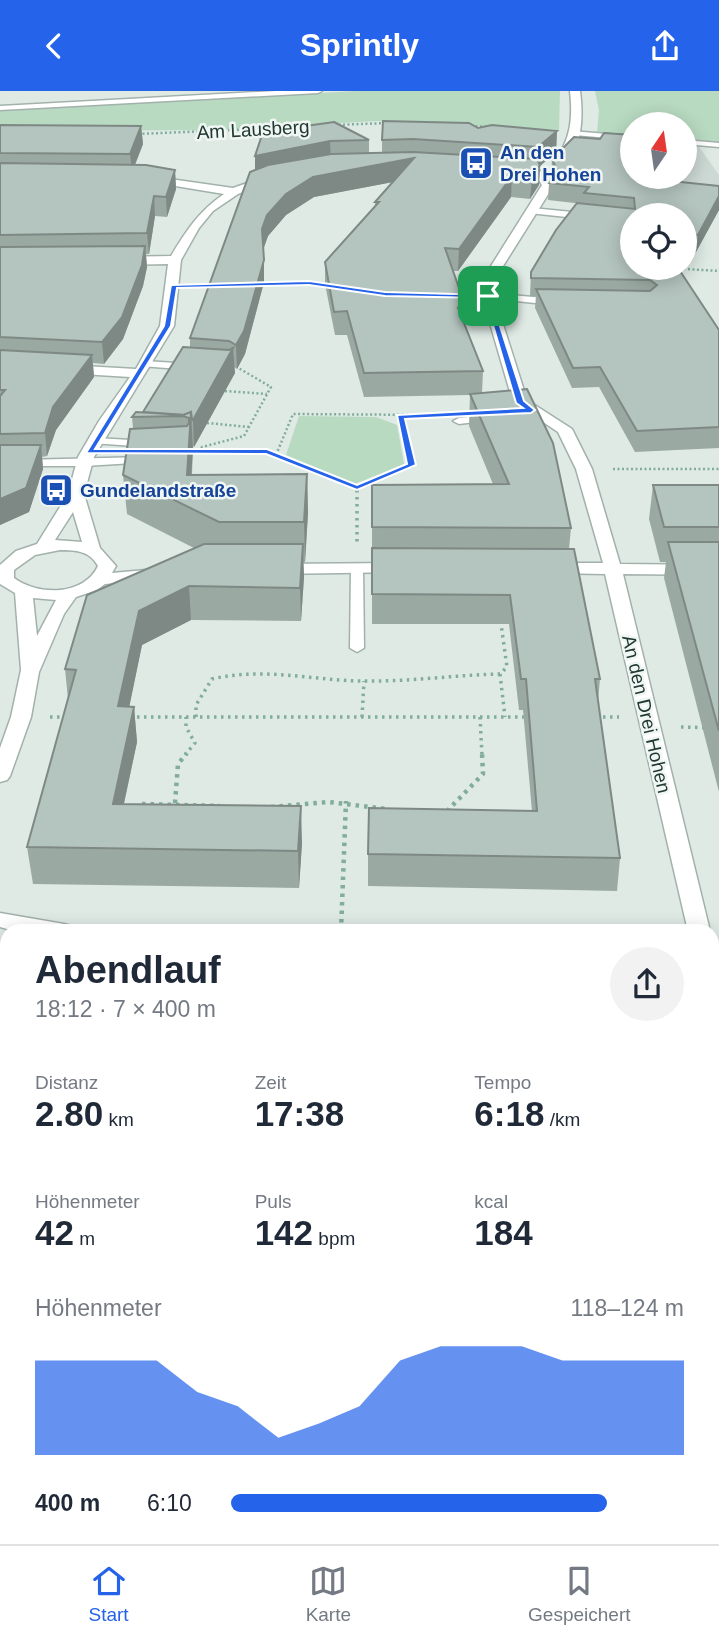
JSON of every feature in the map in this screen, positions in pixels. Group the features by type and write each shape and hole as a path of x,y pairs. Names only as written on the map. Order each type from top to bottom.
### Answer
{"street":[{"path":"488,296 492,274 548,185 535,173 566,155 575,91"},
{"path":"43,547 76,494 85,462 95,441 167,326 175,261 194,227 209,209 234,192 281,175"},
{"path":"134,178 234,192"},
{"path":"108,261 175,261"},
{"name":"An den Drei Hohen","path":"488,296 520,403 564,429 584,469 613,570 697,924"},
{"path":"51,368 142,369"},
{"path":"76,494 105,573 100,579"},
{"path":"68,545 99,555 175,569 100,579 70,593 46,595 10,585 2,570 18,556 43,547 68,545"},
{"path":"265,569 357,560 412,568"},
{"path":"537,568 719,569"},
{"path":"24,591 30,671"},
{"path":"0,776 21,717 30,671 55,614 70,593"}],"lane":[{"path":"0,109 318,91"},
{"path":"567,140 620,138"},
{"path":"697,143 719,145"},
{"path":"532,211 620,220"},
{"path":"488,296 529,302 569,303"},
{"path":"142,369 179,366 205,368"},
{"path":"516,417 543,415"},
{"path":"459,421 503,417"},
{"path":"95,441 160,445"},
{"path":"3,463 160,459"},
{"path":"357,560 357,648"}],"path":[{"name":"Am Lausberg","path":"324,125 389,123"},
{"path":"466,125 491,127"},
{"name":"Am Lausberg","path":"134,134 311,126"},
{"path":"697,270 719,271"},
{"path":"255,285 309,283 333,287"},
{"path":"179,366 186,363 240,367 271,387 244,436 202,447 199,452"},
{"path":"225,391 267,394"},
{"path":"276,455 293,414 400,417 439,415"},
{"path":"185,452 267,451 357,488 412,465 400,417"},
{"path":"207,423 249,427"},
{"path":"584,469 719,469"},
{"path":"357,488 357,560"},
{"path":"196,717 196,705 212,679 222,675 283,671 364,681 500,674 507,667 501,624"},
{"path":"500,674 505,717"},
{"path":"362,717 364,681"},
{"path":"451,816 449,809 483,773 480,716"},
{"path":"21,717 76,717"},
{"path":"117,717 531,717"},
{"path":"175,803 178,764 195,743 186,727 186,717"},
{"path":"583,717 648,717"},
{"path":"270,807 303,801 346,801 399,813"},
{"path":"341,924 346,801"},
{"path":"135,805 175,803 229,807"}],"shaded area":[{"path":"598,136 620,138 620,188 575,184"},
{"path":"697,144 719,175 719,198 626,189 697,189"}],"green space":[{"path":"356,91 560,91 559,130 377,121 212,130 0,131 0,111"},
{"path":"595,91 719,91 719,143 697,141 697,112 620,112 620,135 597,133 599,110"},
{"path":"299,416 376,417 397,425 404,464 355,484 286,455"}],"building":[{"path":"383,121 469,123 478,128 492,125 557,131 538,147 413,139 382,140"},
{"path":"334,122 369,140 330,141 255,156 263,132"},
{"path":"0,125 141,126 130,154 0,153"},
{"path":"604,133 620,134 620,189 697,189 697,184 719,186 719,196 698,235 697,203 634,203 634,198 584,193 589,187 549,183 557,170 552,159 574,137 600,139"},
{"path":"413,152 537,159 540,165 532,178 512,176 459,249 445,248 466,308 458,308 483,371 364,373 347,311 334,312 325,262 414,158 313,177 286,194 267,215 262,229 264,260 244,331 236,345 229,341 190,338 250,172 268,165 331,154"},
{"path":"0,163 146,165 175,170 166,197 154,196 147,233 0,235"},
{"path":"577,203 620,207 620,279 531,278 531,272 556,230"},
{"path":"145,246 142,265 122,317 102,342 0,337 0,247"},
{"path":"650,280 686,280 719,330 719,427 637,431 600,367 573,368 536,289 650,291 657,285"},
{"path":"183,347 233,348 193,420 191,412 185,415 143,412"},
{"path":"0,350 92,355 53,407 45,433 0,434 0,396 5,390 0,390"},
{"path":"527,389 553,443 571,528 372,527 372,485 509,484 470,394"},
{"path":"136,412 183,415 191,412 187,475 307,474 304,522 219,522 123,475 130,429 187,426 189,423 189,418 183,416 132,417"},
{"path":"0,445 41,445 26,488 0,499"},
{"path":"653,485 719,485 719,527 664,527"},
{"path":"668,542 719,542 719,731"},
{"path":"204,544 303,544 300,588 189,586 139,611 118,706 134,707 113,804 301,806 298,851 27,847 76,670 65,669 87,595"},
{"path":"372,548 574,549 600,679 595,679 620,858 368,854 369,808 537,811 526,679 521,679 510,595 372,594"}],"place":[{"name":"An den Drei Hohen","path":"476,163"},
{"name":"Gundelandstraße","path":"56,490"}],"route":[{"path":"309,283 385,294 488,296 520,403 531,410 400,417 412,465 357,488 267,451 89,451 167,326 174,286 309,283"}]}
